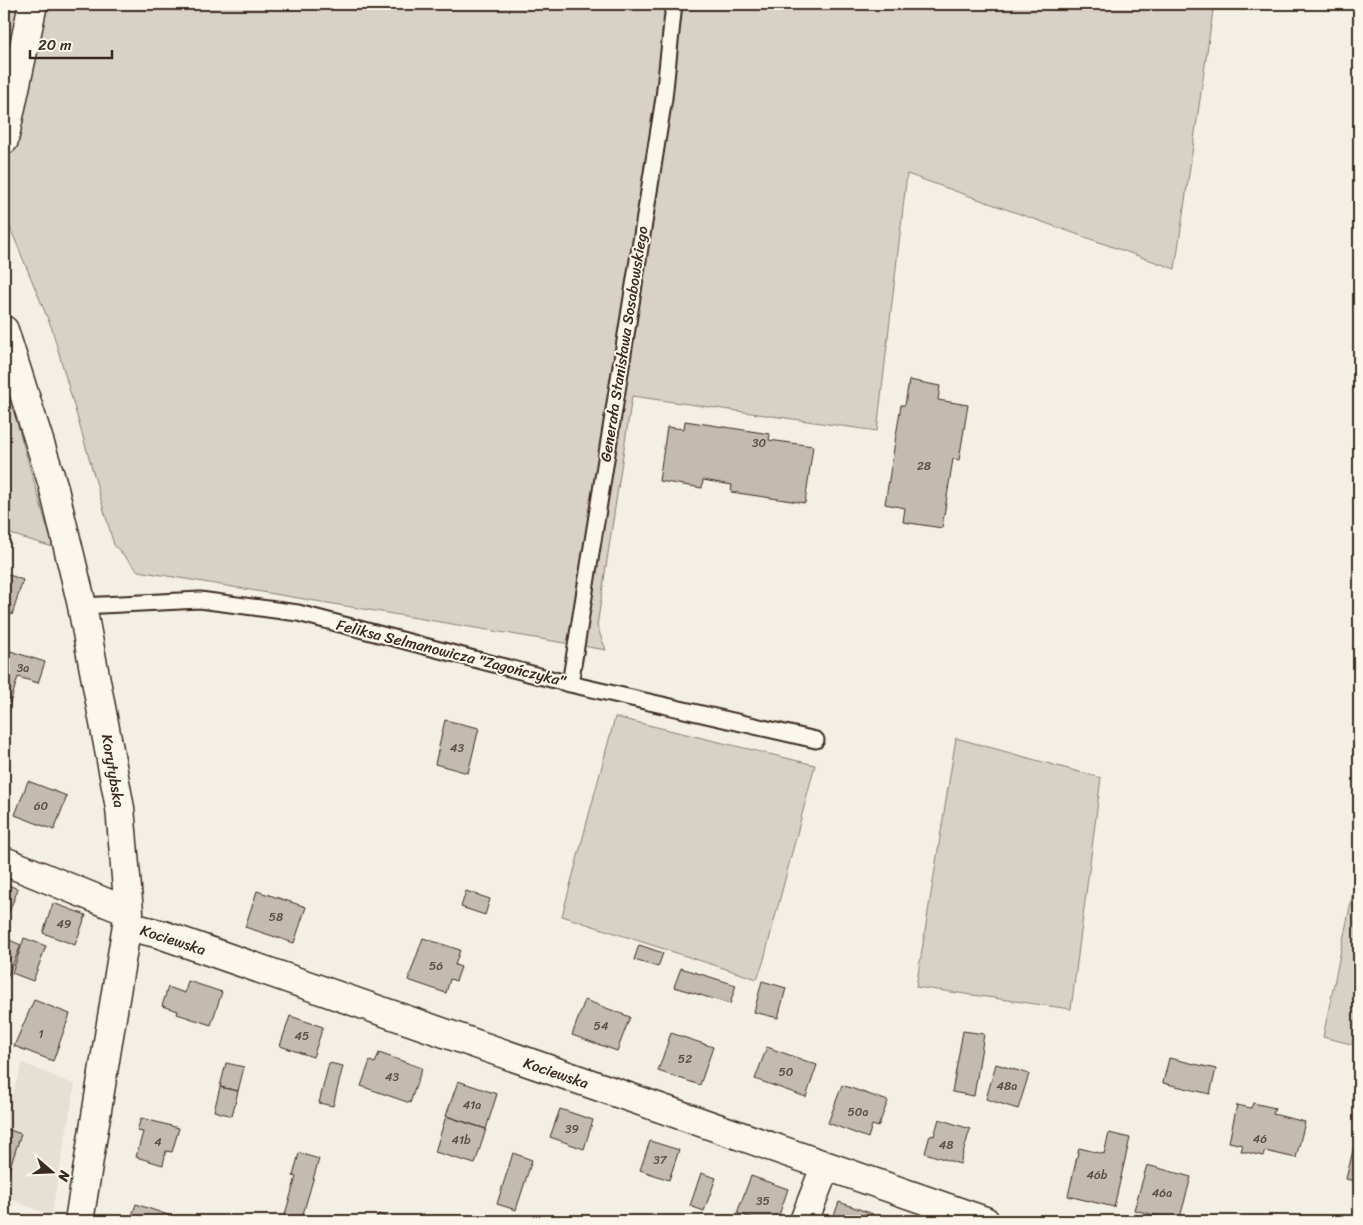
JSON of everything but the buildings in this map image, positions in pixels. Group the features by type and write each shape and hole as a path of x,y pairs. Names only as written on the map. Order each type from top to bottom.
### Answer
{"street":[{"path":"4,140 33,4"},
{"name":"Korytybska","path":"4,330 52,481 82,606 120,808 128,919 79,1221"},
{"name":"Kociewska","path":"4,861 160,934 825,1167 985,1221"},
{"path":"804,1221 825,1167"}],"lane":[{"name":"Generała Stanisława Sosabowskiego","path":"570,684 664,98 674,4"},
{"name":"Feliksa Selmanowicza \"Zagończyka\"","path":"82,606 200,600 298,613 570,684 816,740"}],"shaded area":[{"path":"9,4 1214,4 1175,269 907,174 877,431 632,396 597,626 606,650 138,571 114,545 52,329 4,213 4,32"},
{"path":"4,378 10,399 53,547 4,532"},
{"path":"615,717 815,765 763,963 757,979 562,916"},
{"path":"956,738 1101,778 1071,1009 916,987"},
{"path":"1359,863 1359,1046 1323,1037"},
{"path":"23,1063 75,1085 51,1216 4,1196 4,1118"}]}
